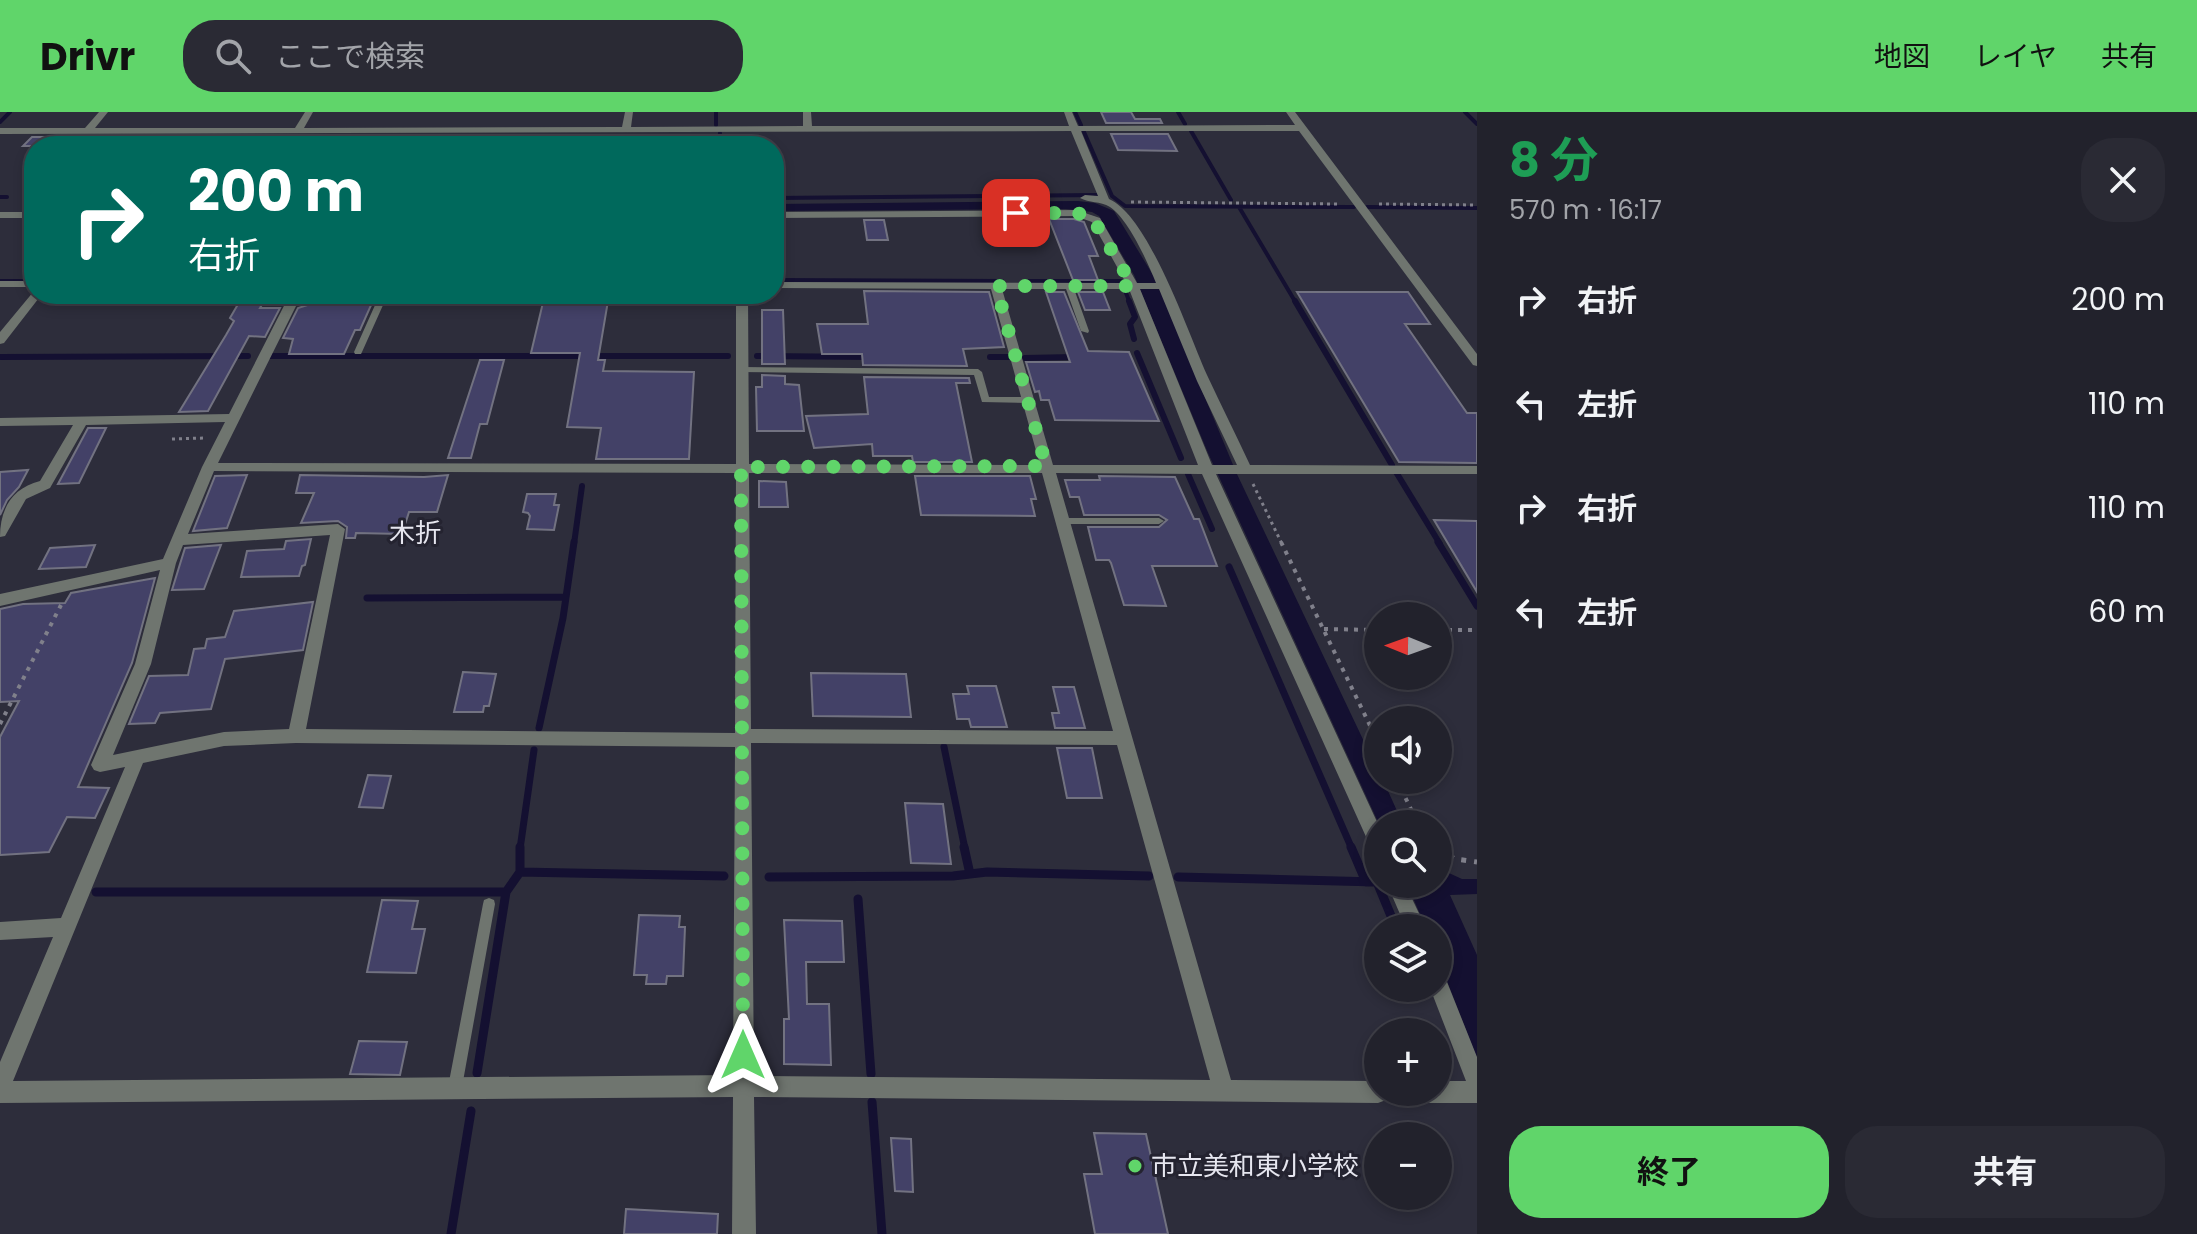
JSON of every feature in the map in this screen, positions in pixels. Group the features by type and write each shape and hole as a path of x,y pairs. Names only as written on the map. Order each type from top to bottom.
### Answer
{"street":[{"path":"87,131 104,112"},
{"path":"298,130 309,112"},
{"path":"626,129 629,112"},
{"path":"807,112 808,129"},
{"path":"1068,112 1105,201"},
{"path":"1290,112 1477,362"},
{"path":"0,131 1302,128"},
{"path":"1085,198 1105,201 1119,210 1162,286 1242,468"},
{"path":"784,215 1084,214 1096,220 1135,286 1209,468 1364,813"},
{"path":"0,215 24,215"},
{"path":"0,284 24,284"},
{"path":"784,285 1162,286"},
{"path":"996,286 1223,1090"},
{"path":"0,340 28,304"},
{"path":"291,304 209,467 178,540 169,563 143,664 100,765 224,739 296,736 1123,738"},
{"path":"742,304 744,1234"},
{"path":"0,422 234,418"},
{"path":"0,532 21,493 45,485 81,422"},
{"path":"209,467 1046,466 1477,470"},
{"path":"178,540 338,529 296,736"},
{"path":"0,600 169,563"},
{"path":"137,758 0,1090 743,1086 1364,1092"},
{"path":"0,931 67,927"},
{"path":"1445,1002 1477,1083"},
{"path":"1452,1092 1477,1092"}],"lane":[{"path":"1069,286 1085,331"},
{"path":"358,352 380,304"},
{"path":"741,370 978,372 985,400 1028,400"},
{"path":"1061,521 1159,521"},
{"path":"455,1087 489,904"}],"path":[{"path":"1122,202 1477,205"},
{"path":"172,439 224,437"},
{"path":"1242,468 1364,713"},
{"path":"0,724 72,584"},
{"path":"1323,629 1364,630"},
{"path":"1452,630 1477,630"},
{"path":"1452,857 1477,862"}],"shaded area":[{"path":"1078,201 1095,203 1114,211 1156,280 1236,472 1364,742 1364,791 1208,453 1134,275 1099,216 1092,212 1066,209 784,211 784,204"},
{"path":"1365,794 1389,794 1397,810 1373,810"},
{"path":"1452,874 1462,879 1477,879 1477,894 1452,895"},
{"path":"1413,898 1451,898 1477,955 1477,1058 1452,994 1452,914 1420,914"}],"building":[{"path":"1101,112 1131,112 1135,119 1160,119 1162,123 1106,123"},
{"path":"1111,134 1168,134 1177,151 1118,150"},
{"path":"1049,219 1084,222 1098,256 1089,256 1098,280 1073,280"},
{"path":"864,220 884,220 888,240 867,240"},
{"path":"864,291 989,292 1004,347 963,349 967,366 863,365 862,354 822,354 817,324 868,324"},
{"path":"1046,292 1064,292 1088,351 1129,352 1159,421 1055,420 1049,400 1041,400 1039,391 1035,392 1026,362 1070,362"},
{"path":"1078,292 1103,292 1110,310 1085,310"},
{"path":"1297,292 1408,292 1430,324 1405,324 1467,413 1477,413 1477,463 1399,462"},
{"path":"238,304 280,308 265,337 249,336 208,411 179,412 234,321 230,318"},
{"path":"311,304 372,304 360,330 355,330 344,354 289,354 293,339 283,338 298,308"},
{"path":"543,304 607,304 598,360 605,360 603,371 694,372 689,459 596,459 601,428 567,427 580,353 531,353"},
{"path":"762,310 783,310 785,364 762,364"},
{"path":"480,360 504,360 487,424 480,424 471,458 448,458"},
{"path":"762,375 785,376 785,384 799,385 804,431 757,431 756,387 762,387"},
{"path":"864,377 969,378 970,383 956,383 972,462 913,462 912,456 873,456 872,444 814,448 806,416 868,414"},
{"path":"88,428 106,428 79,483 58,484"},
{"path":"28,470 7,500 0,515 0,472"},
{"path":"247,475 227,528 193,531 215,476"},
{"path":"300,475 448,475 437,512 409,512 402,534 356,533 355,538 346,538 347,527 338,521 301,523 314,493 296,493"},
{"path":"915,476 1030,476 1036,499 1031,499 1035,516 921,515"},
{"path":"1099,476 1175,477 1194,519 1199,519 1217,566 1152,566 1166,606 1124,605 1111,563 1109,560 1096,560 1088,527 1159,527 1167,520 1159,515 1084,515 1079,497 1070,497 1065,480 1100,480"},
{"path":"759,481 786,482 788,507 759,507"},
{"path":"527,494 556,494 554,505 559,505 554,530 527,529 530,516 523,512"},
{"path":"1434,520 1477,521 1477,592"},
{"path":"311,539 299,576 241,577 247,551 284,549 286,541"},
{"path":"95,545 86,567 39,569 50,548"},
{"path":"221,545 204,589 172,590 185,548"},
{"path":"155,578 132,663 78,787 109,788 95,818 67,817 49,852 0,855 0,737 19,701 0,702 0,609 23,604 65,603 71,593"},
{"path":"313,602 303,650 225,659 211,709 160,713 155,723 129,724 149,676 188,675 194,649 205,648 207,639 225,637 234,611"},
{"path":"463,672 496,674 489,706 484,706 483,712 454,712"},
{"path":"811,673 906,674 911,717 813,716"},
{"path":"967,686 996,686 1007,727 971,727 969,719 957,719 953,694 969,694"},
{"path":"1053,687 1074,687 1085,728 1055,728 1052,713 1059,713"},
{"path":"1057,748 1092,748 1102,798 1067,798"},
{"path":"368,775 391,776 383,808 359,807"},
{"path":"905,803 943,804 951,864 911,863"},
{"path":"382,900 418,901 412,929 425,929 416,973 367,972"},
{"path":"639,915 680,916 679,927 685,927 683,976 667,976 666,984 646,984 647,975 634,975"},
{"path":"784,920 842,921 844,962 806,962 807,1004 829,1004 831,1065 784,1064 784,1019 789,1019"},
{"path":"359,1041 407,1042 400,1075 350,1074"},
{"path":"1094,1133 1146,1134 1168,1234 1095,1234 1084,1174 1102,1174"},
{"path":"891,1138 911,1139 913,1192 895,1191"},
{"path":"626,1209 718,1214 717,1234 624,1234"}],"waterway":[{"path":"0,122 10,112"},
{"path":"716,112 716,125"},
{"path":"1075,112 1081,125"},
{"path":"1178,112 1185,124"},
{"path":"1465,112 1477,124"},
{"path":"1191,131 1231,200"},
{"path":"1084,132 1112,196 1125,206 1354,207"},
{"path":"784,198 1099,195"},
{"path":"0,197 7,197"},
{"path":"1239,207 1296,303"},
{"path":"1367,207 1477,208"},
{"path":"784,280 1002,281"},
{"path":"0,281 24,281"},
{"path":"1028,281 1121,281"},
{"path":"1124,288 1130,303"},
{"path":"1129,301 1135,317 1130,324 1134,339"},
{"path":"1295,301 1392,465"},
{"path":"1137,353 1181,458"},
{"path":"0,357 248,356"},
{"path":"270,356 728,356"},
{"path":"757,356 871,357"},
{"path":"990,357 1012,357"},
{"path":"1025,358 1074,357"},
{"path":"1396,472 1440,544"},
{"path":"1188,474 1212,529"},
{"path":"574,544 582,486"},
{"path":"539,728 563,618 574,542"},
{"path":"1438,542 1477,606"},
{"path":"1229,567 1352,849"},
{"path":"367,598 565,597"},
{"path":"944,747 965,849"},
{"path":"520,849 534,750"},
{"path":"964,847 970,874"},
{"path":"1351,847 1364,877"},
{"path":"520,849 520,872"},
{"path":"506,892 520,872"},
{"path":"520,872 724,876"},
{"path":"769,877 970,874"},
{"path":"970,874 1149,876"},
{"path":"1178,877 1364,882"},
{"path":"96,892 506,892"},
{"path":"477,1073 506,892"},
{"path":"1384,898 1390,914"},
{"path":"858,899 871,1074"},
{"path":"872,1102 882,1234"},
{"path":"451,1234 471,1111"}],"place":[{"name":"市立美和東小学校","path":"1135,1166"}],"district":[{"name":"木折","path":"415,533"}],"route":[{"path":"743,1055 741,467 1046,466 996,286 1133,286 1091,216 1016,213"}]}
